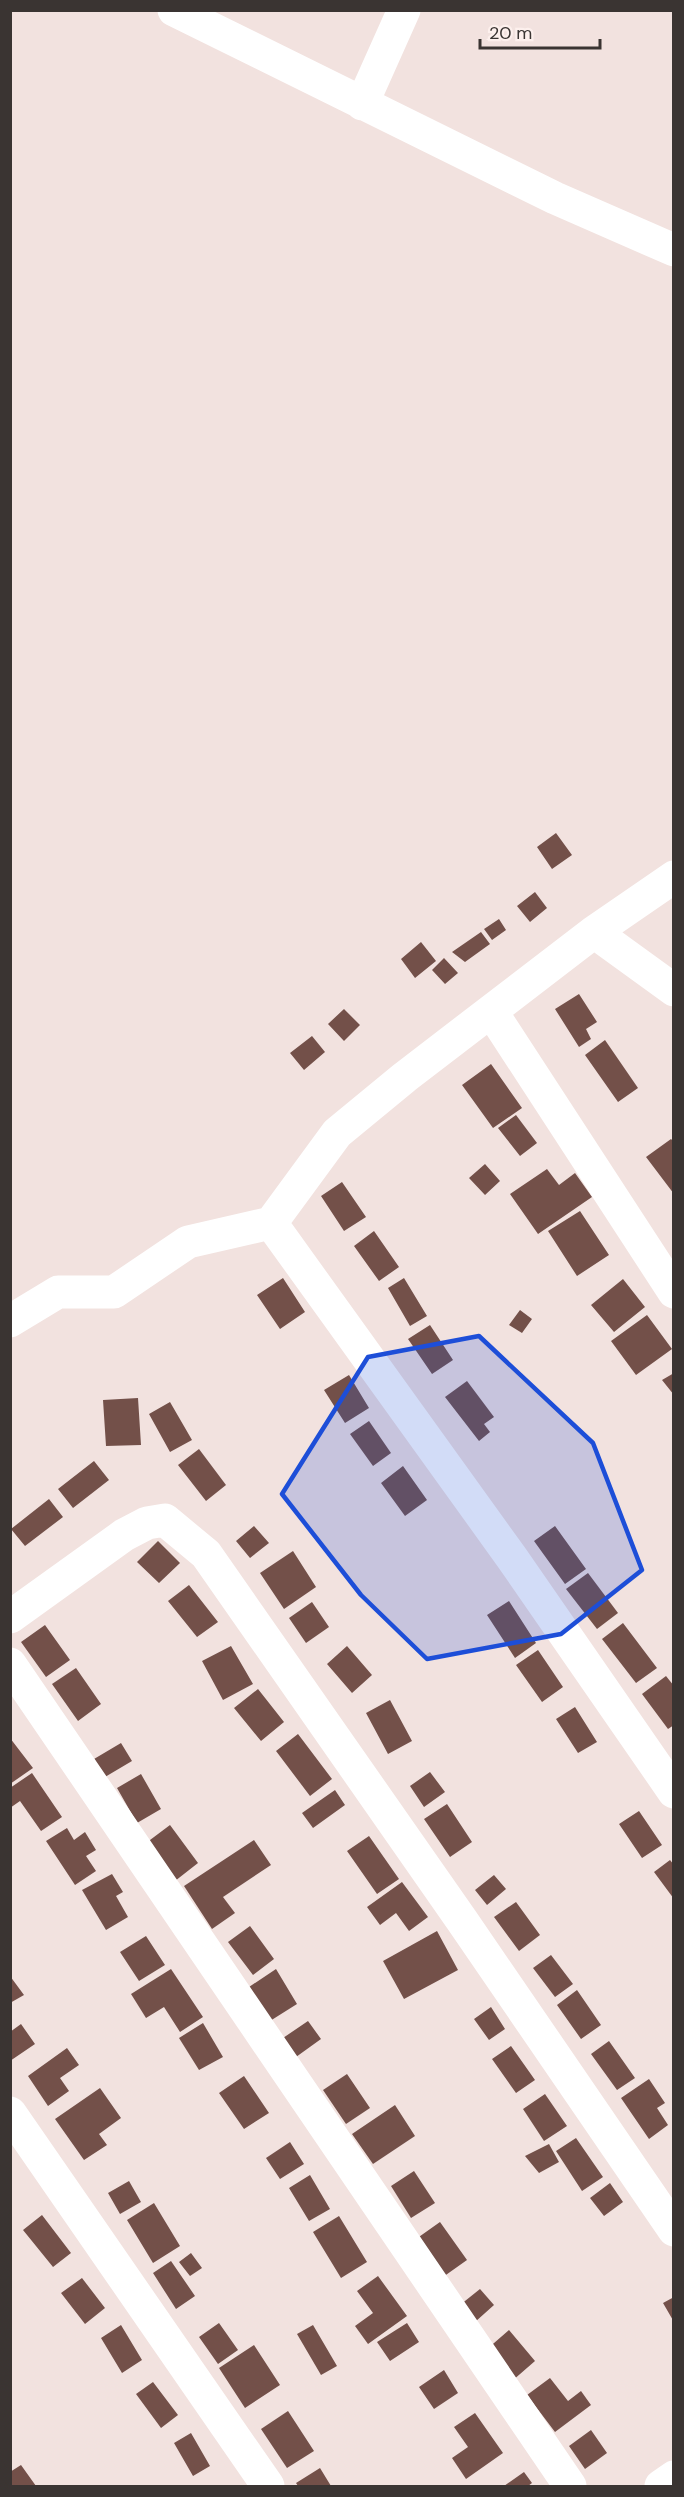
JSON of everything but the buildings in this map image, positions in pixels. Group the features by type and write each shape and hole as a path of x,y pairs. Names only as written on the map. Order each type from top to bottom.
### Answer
{"street":[{"path":"174,10 555,198 674,250"},
{"path":"362,104 404,10"},
{"path":"10,1322 58,1292 114,1292 189,1242 272,1223 337,1133 594,932 674,877"},
{"path":"594,932 674,990"},
{"path":"491,1011 674,1292"},
{"path":"272,1223 512,1558 674,1792"},
{"path":"10,1617 124,1535 147,1522 165,1520 186,1535 213,1564 463,1922 674,2230"},
{"path":"10,1664 570,2487"},
{"path":"10,2113 268,2487"},
{"path":"661,2487 674,2477"}],"highlighted area":[{"path":"479,1336 593,1443 642,1570 561,1634 427,1659 361,1595 282,1494 368,1357"}]}
